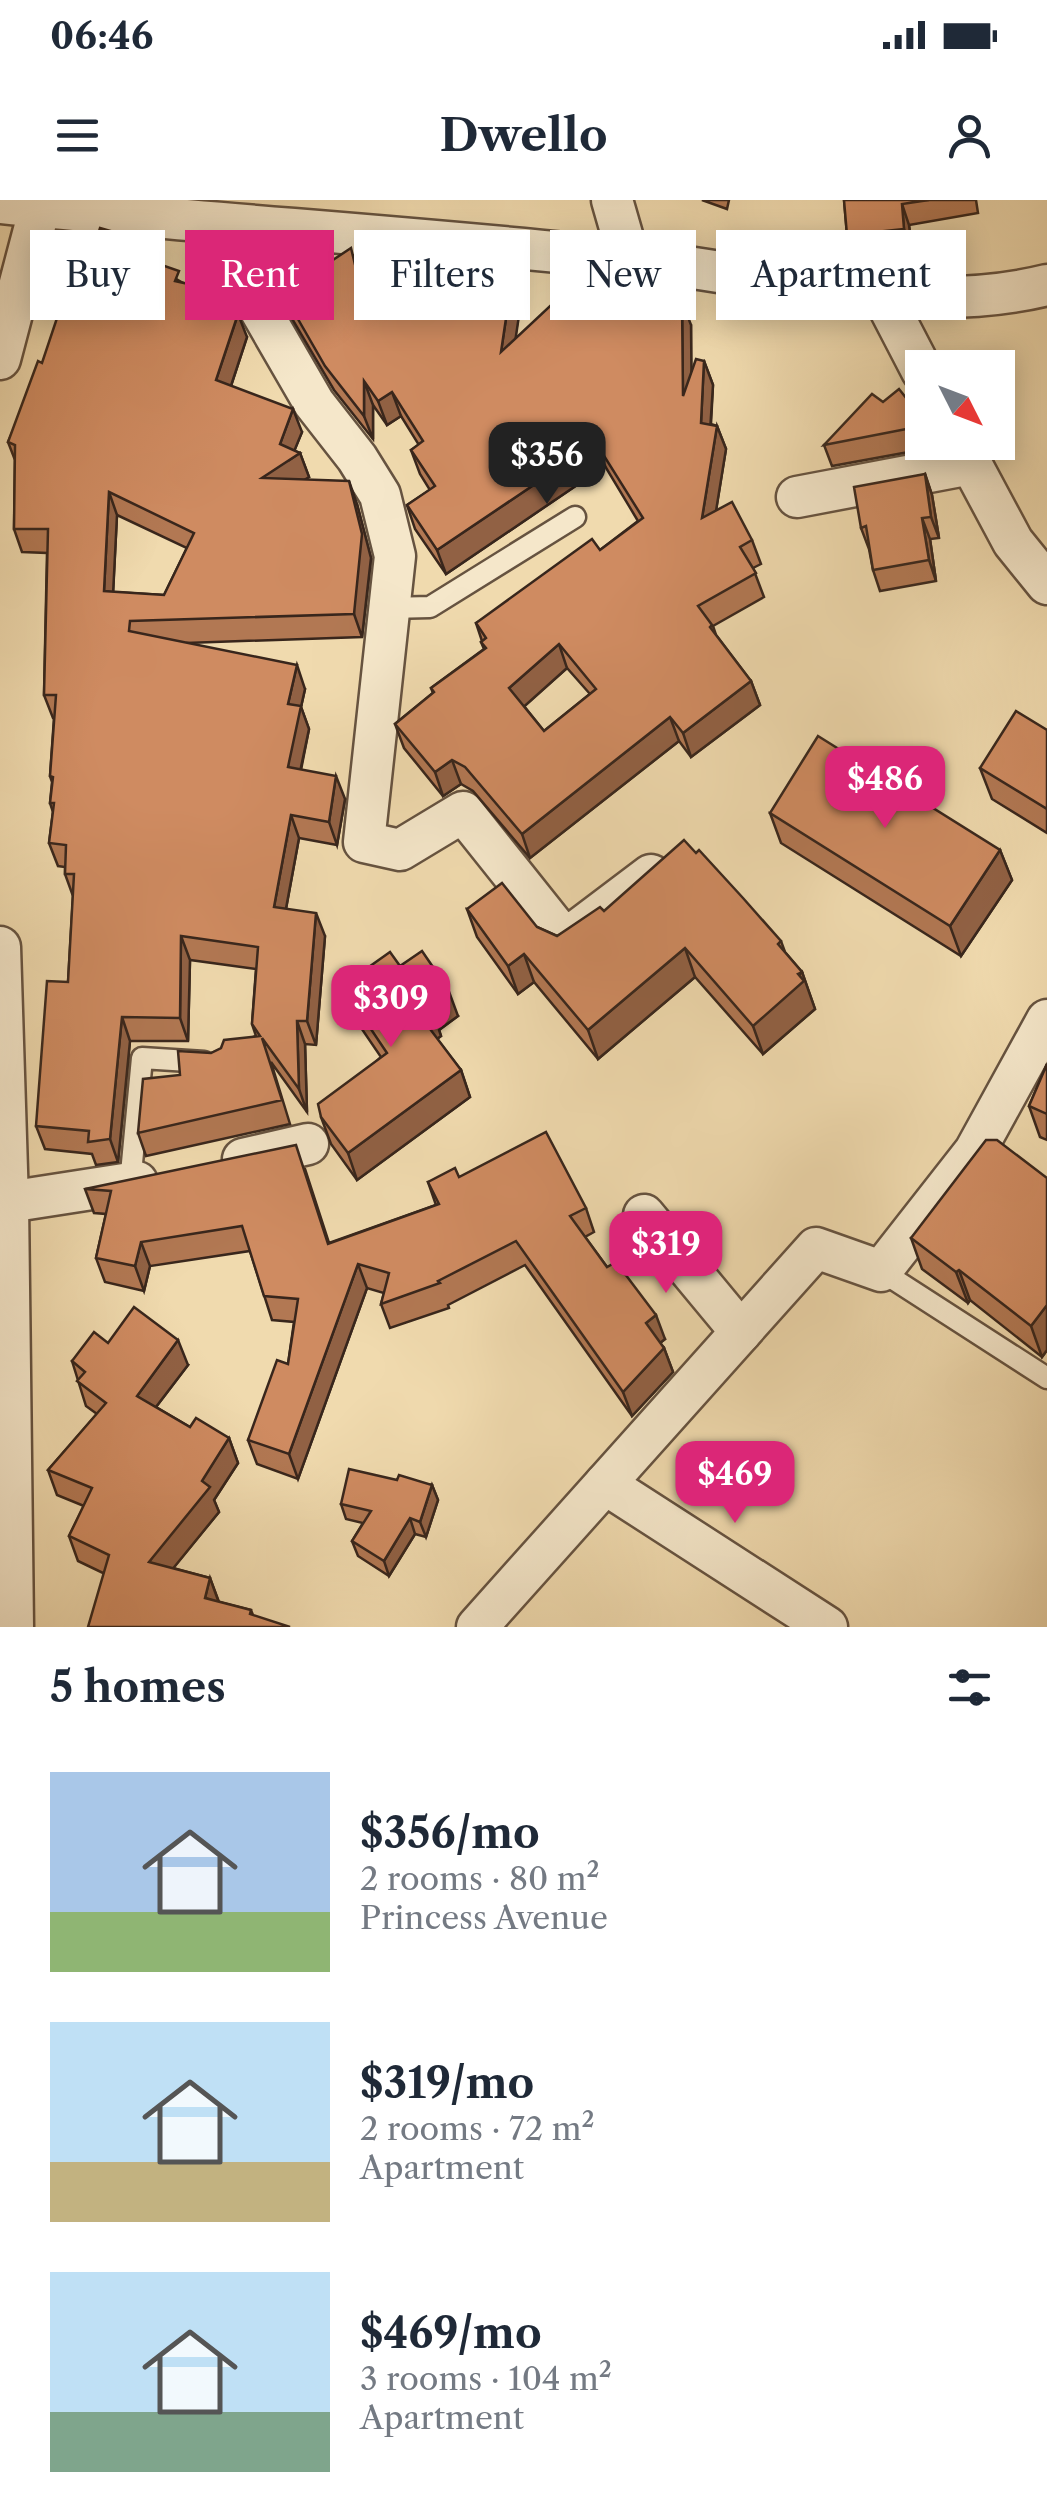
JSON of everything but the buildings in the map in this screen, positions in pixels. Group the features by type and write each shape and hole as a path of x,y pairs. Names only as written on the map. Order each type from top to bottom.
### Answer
{"street":[{"path":"612,200 620,230"},
{"path":"0,203 84,206 210,223 550,252"},
{"path":"0,359 40,207"},
{"path":"210,223 314,403 358,458 380,496 394,556 364,842 400,850 463,812 565,940 650,875"},
{"path":"966,296 1047,285"},
{"path":"896,320 911,350"},
{"path":"797,497 938,460"},
{"path":"969,460 1013,542 1047,584"},
{"path":"0,947 8,1202 13,1627"},
{"path":"477,1627 816,1248 880,1271 975,1151 1047,1020"},
{"path":"8,1202 166,1176 308,1144"},
{"path":"644,1215 741,1332"},
{"path":"604,1484 827,1627"}],"lane":[{"path":"389,608 430,608 575,517"},
{"path":"166,1176 142,1058 219,1063"},
{"path":"880,1271 1047,1378"}]}
